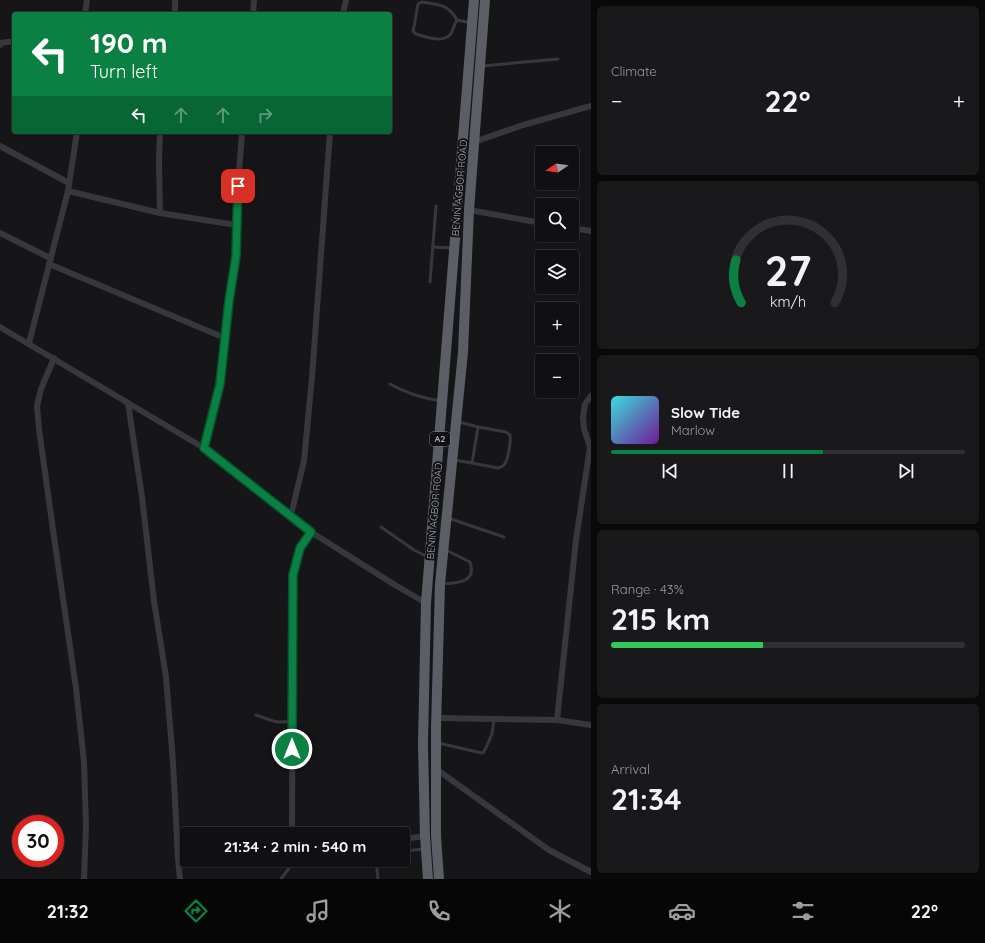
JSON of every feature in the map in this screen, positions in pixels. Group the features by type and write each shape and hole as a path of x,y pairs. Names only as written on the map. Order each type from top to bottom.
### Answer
{"highway":[{"name":"BENIN AGBOR ROAD","path":"428,879 425,836 423,744 426,603 474,0"},
{"name":"BENIN AGBOR ROAD","path":"439,879 436,836 436,718 440,584 463,352 469,210 485,0"},
{"path":"446,350 463,352"}],"street":[{"path":"85,12 87,0"},
{"path":"174,12 175,0"},
{"path":"253,12 254,0"},
{"path":"343,12 346,0"},
{"path":"0,45 1,43 12,41"},
{"path":"474,142 523,125 591,106"},
{"path":"29,343 68,191 77,134"},
{"path":"160,134 160,213"},
{"path":"204,448 220,384 236,256 236,224 242,134"},
{"path":"291,515 304,461 312,377 330,134"},
{"path":"0,146 69,183"},
{"path":"68,191 160,213 236,224"},
{"path":"469,210 535,222"},
{"path":"579,229 591,231"},
{"path":"0,233 49,261 225,338"},
{"path":"0,327 204,448 311,532 395,586 426,603"},
{"path":"54,358 41,389 37,406 76,688 84,762 86,826 84,879"},
{"path":"557,720 576,540 590,447 584,429 583,417 585,404 591,396"},
{"path":"128,403 142,497 154,602 166,677 180,879"},
{"path":"292,827 293,575 300,548 311,532"},
{"path":"436,718 557,720 591,725"},
{"path":"436,769 549,850 591,872"},
{"path":"410,837 425,836"}],"lane":[{"path":"457,20 451,33 443,39 416,34 413,30 418,4 422,2 448,8 457,20 472,23"},
{"path":"480,66 558,60"},
{"path":"430,282 436,206"},
{"path":"433,247 454,249"},
{"path":"390,384 405,393 422,398 442,401"},
{"path":"452,460 498,468 502,467 506,464 511,440 510,435 506,432 456,421"},
{"path":"472,463 478,427"},
{"path":"446,517 504,537"},
{"path":"381,527 414,550 429,558"},
{"path":"440,584 465,581 471,575 472,568 470,562 444,549"},
{"path":"256,715 273,722 283,723 292,721"},
{"path":"436,742 482,753 484,752 492,734 494,719"},
{"path":"410,850 426,848"},
{"path":"281,879 290,867"},
{"path":"377,867 378,879"}],"route":[{"path":"238,186 236,256 229,301 220,384 204,448 311,532 300,548 293,575 292,749"}]}
